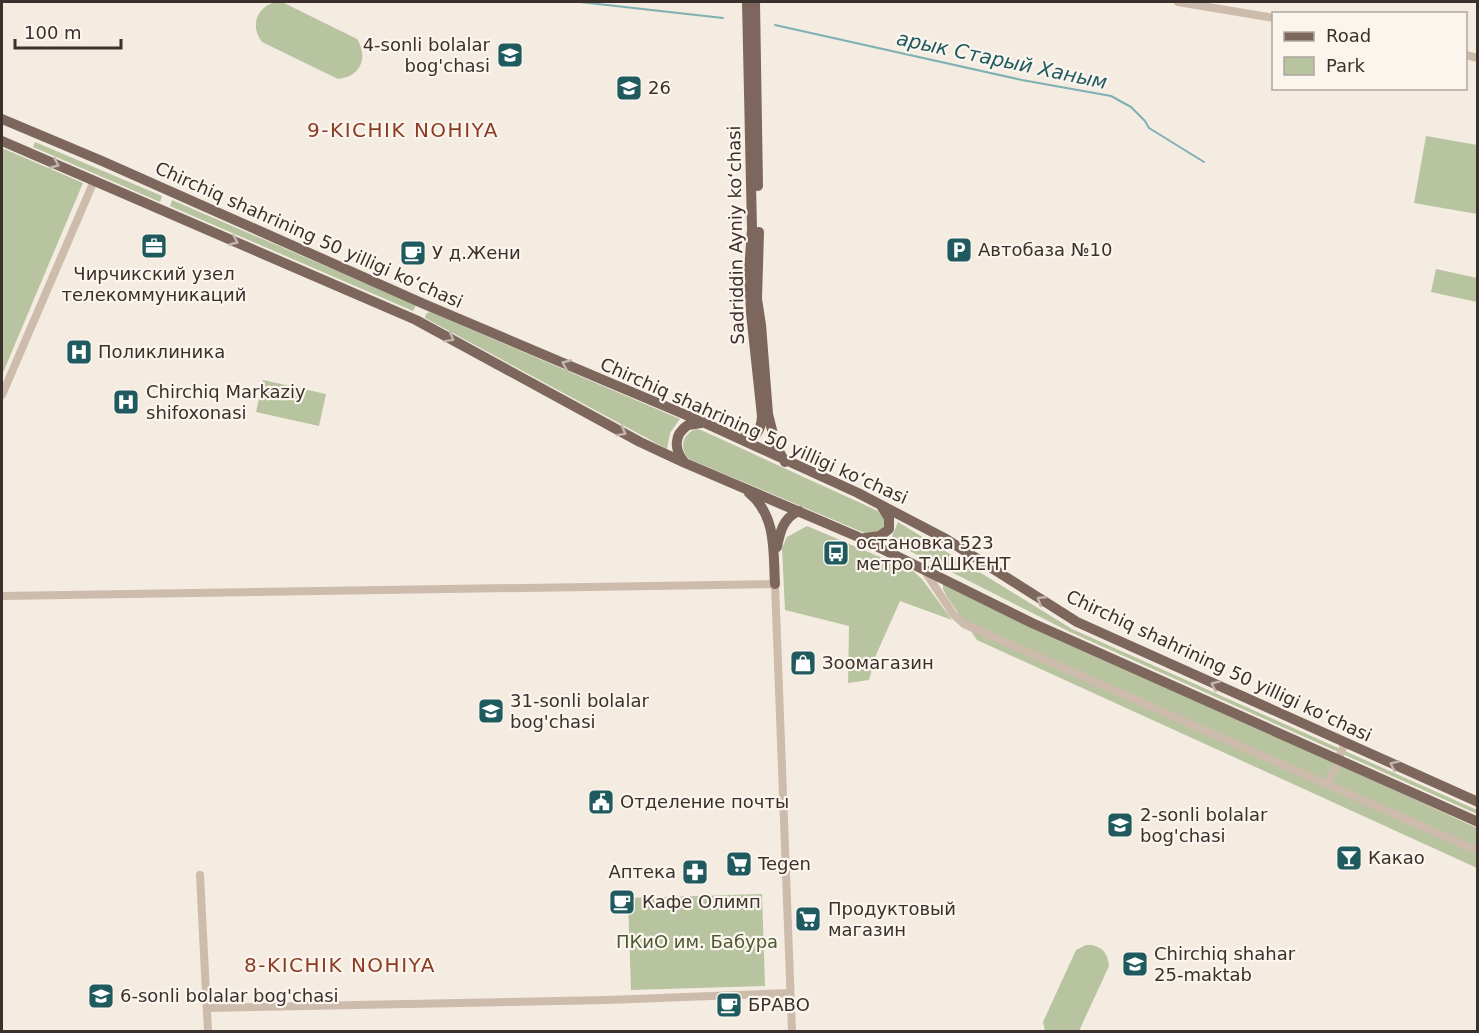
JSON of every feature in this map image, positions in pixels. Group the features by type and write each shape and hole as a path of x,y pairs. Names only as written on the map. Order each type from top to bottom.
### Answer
{"main road":[{"name":"Sadriddin Ayniy ko‘chasi","path":"727,434 743,438 754,436 759,432 762,416 750,302 749,272 752,229 747,2"},
{"name":"Sadriddin Ayniy ko‘chasi","path":"755,2 759,229 757,298 768,414 776,446 785,462"},
{"name":"Chirchiq shahrining 50 yilligi koʻchasi","path":"2,119 424,304 705,423 873,501 946,539 1077,622 1478,802"},
{"path":"25,151 32,132"},
{"name":"Chirchiq shahrining 50 yilligi koʻchasi","path":"2,141 416,320 640,442 685,464 856,536 1032,623 1478,822"},
{"path":"162,210 170,192"},
{"path":"416,320 424,304"},
{"path":"685,464 677,451 678,436 688,425 705,423"},
{"path":"742,488 757,499 770,520 775,584"},
{"path":"856,536 876,538 884,535 889,529 888,515 873,501"},
{"path":"775,584 780,535 787,520 799,511"}],"street":[{"path":"1178,2 1272,18"},
{"path":"2,395 94,181"},
{"path":"922,567 953,614 964,624 1478,852"},
{"path":"2,596 775,584 792,1032"},
{"path":"1328,785 1345,743"},
{"path":"200,875 208,1032"},
{"path":"207,1008 596,1000 790,993"}],"green space":[{"path":"275,2 282,2 357,39 361,46 362,59 357,70 352,75 338,79 262,42 256,30 257,18 263,9"},
{"path":"1426,136 1477,145 1477,214 1414,203"},
{"path":"35,142 162,196 160,202 33,147"},
{"path":"2,148 83,183 2,375"},
{"path":"172,200 416,305 413,311 170,206"},
{"path":"1436,269 1477,278 1477,302 1431,292"},
{"path":"430,312 680,419 670,433 667,449 425,318"},
{"path":"263,380 326,394 319,426 256,412"},
{"path":"696,429 878,511 884,518 884,526 878,533 867,534 689,459 683,446 688,434"},
{"path":"898,522 1072,629 1477,810 1477,814 1070,632 890,541"},
{"path":"807,526 913,571 922,579 952,620 900,601 876,655 869,680 848,683 849,626 785,610 782,548 787,537"},
{"path":"943,583 1477,828 1477,868 977,640 947,597"},
{"name":"ПКиО им. Бабура","path":"762,894 765,986 631,990 628,898"},
{"path":"1086,945 1102,950 1109,966 1079,1031 1045,1031 1043,1022 1076,950"}],"waterway":[{"name":"арык Старый Ханым","path":"580,2 723,18"},
{"name":"арык Старый Ханым","path":"775,25 1022,80 1111,96 1131,107 1149,128 1204,162"}],"place":[{"name":"4-sonli bolalar bog'chasi","path":"510,55"},
{"name":"26","path":"629,88"},
{"name":"Чирчикский узел телекоммуникаций","path":"154,246"},
{"name":"Автобаза №10","path":"959,250"},
{"name":"У д.Жени","path":"413,253"},
{"name":"Поликлиника","path":"79,352"},
{"name":"Chirchiq Markaziy shifoxonasi","path":"126,402"},
{"name":"остановка 523 метро ТАШКЕНТ","path":"836,553"},
{"name":"Зоомагазин","path":"803,663"},
{"name":"31-sonli bolalar bog'chasi","path":"491,711"},
{"name":"Отделение почты","path":"601,802"},
{"name":"2-sonli bolalar bog'chasi","path":"1120,825"},
{"name":"Какао","path":"1349,858"},
{"name":"Tegen","path":"739,864"},
{"name":"Аптека","path":"695,872"},
{"name":"Кафе Олимп","path":"622,902"},
{"name":"Продуктовый магазин","path":"808,919"},
{"name":"Chirchiq shahar 25-maktab","path":"1135,964"},
{"name":"6-sonli bolalar bog'chasi","path":"101,996"},
{"name":"БРАВО","path":"729,1005"}],"district":[{"name":"9-KICHIK NOHIYA","path":"403,130"},
{"name":"8-KICHIK NOHIYA","path":"340,965"}]}
